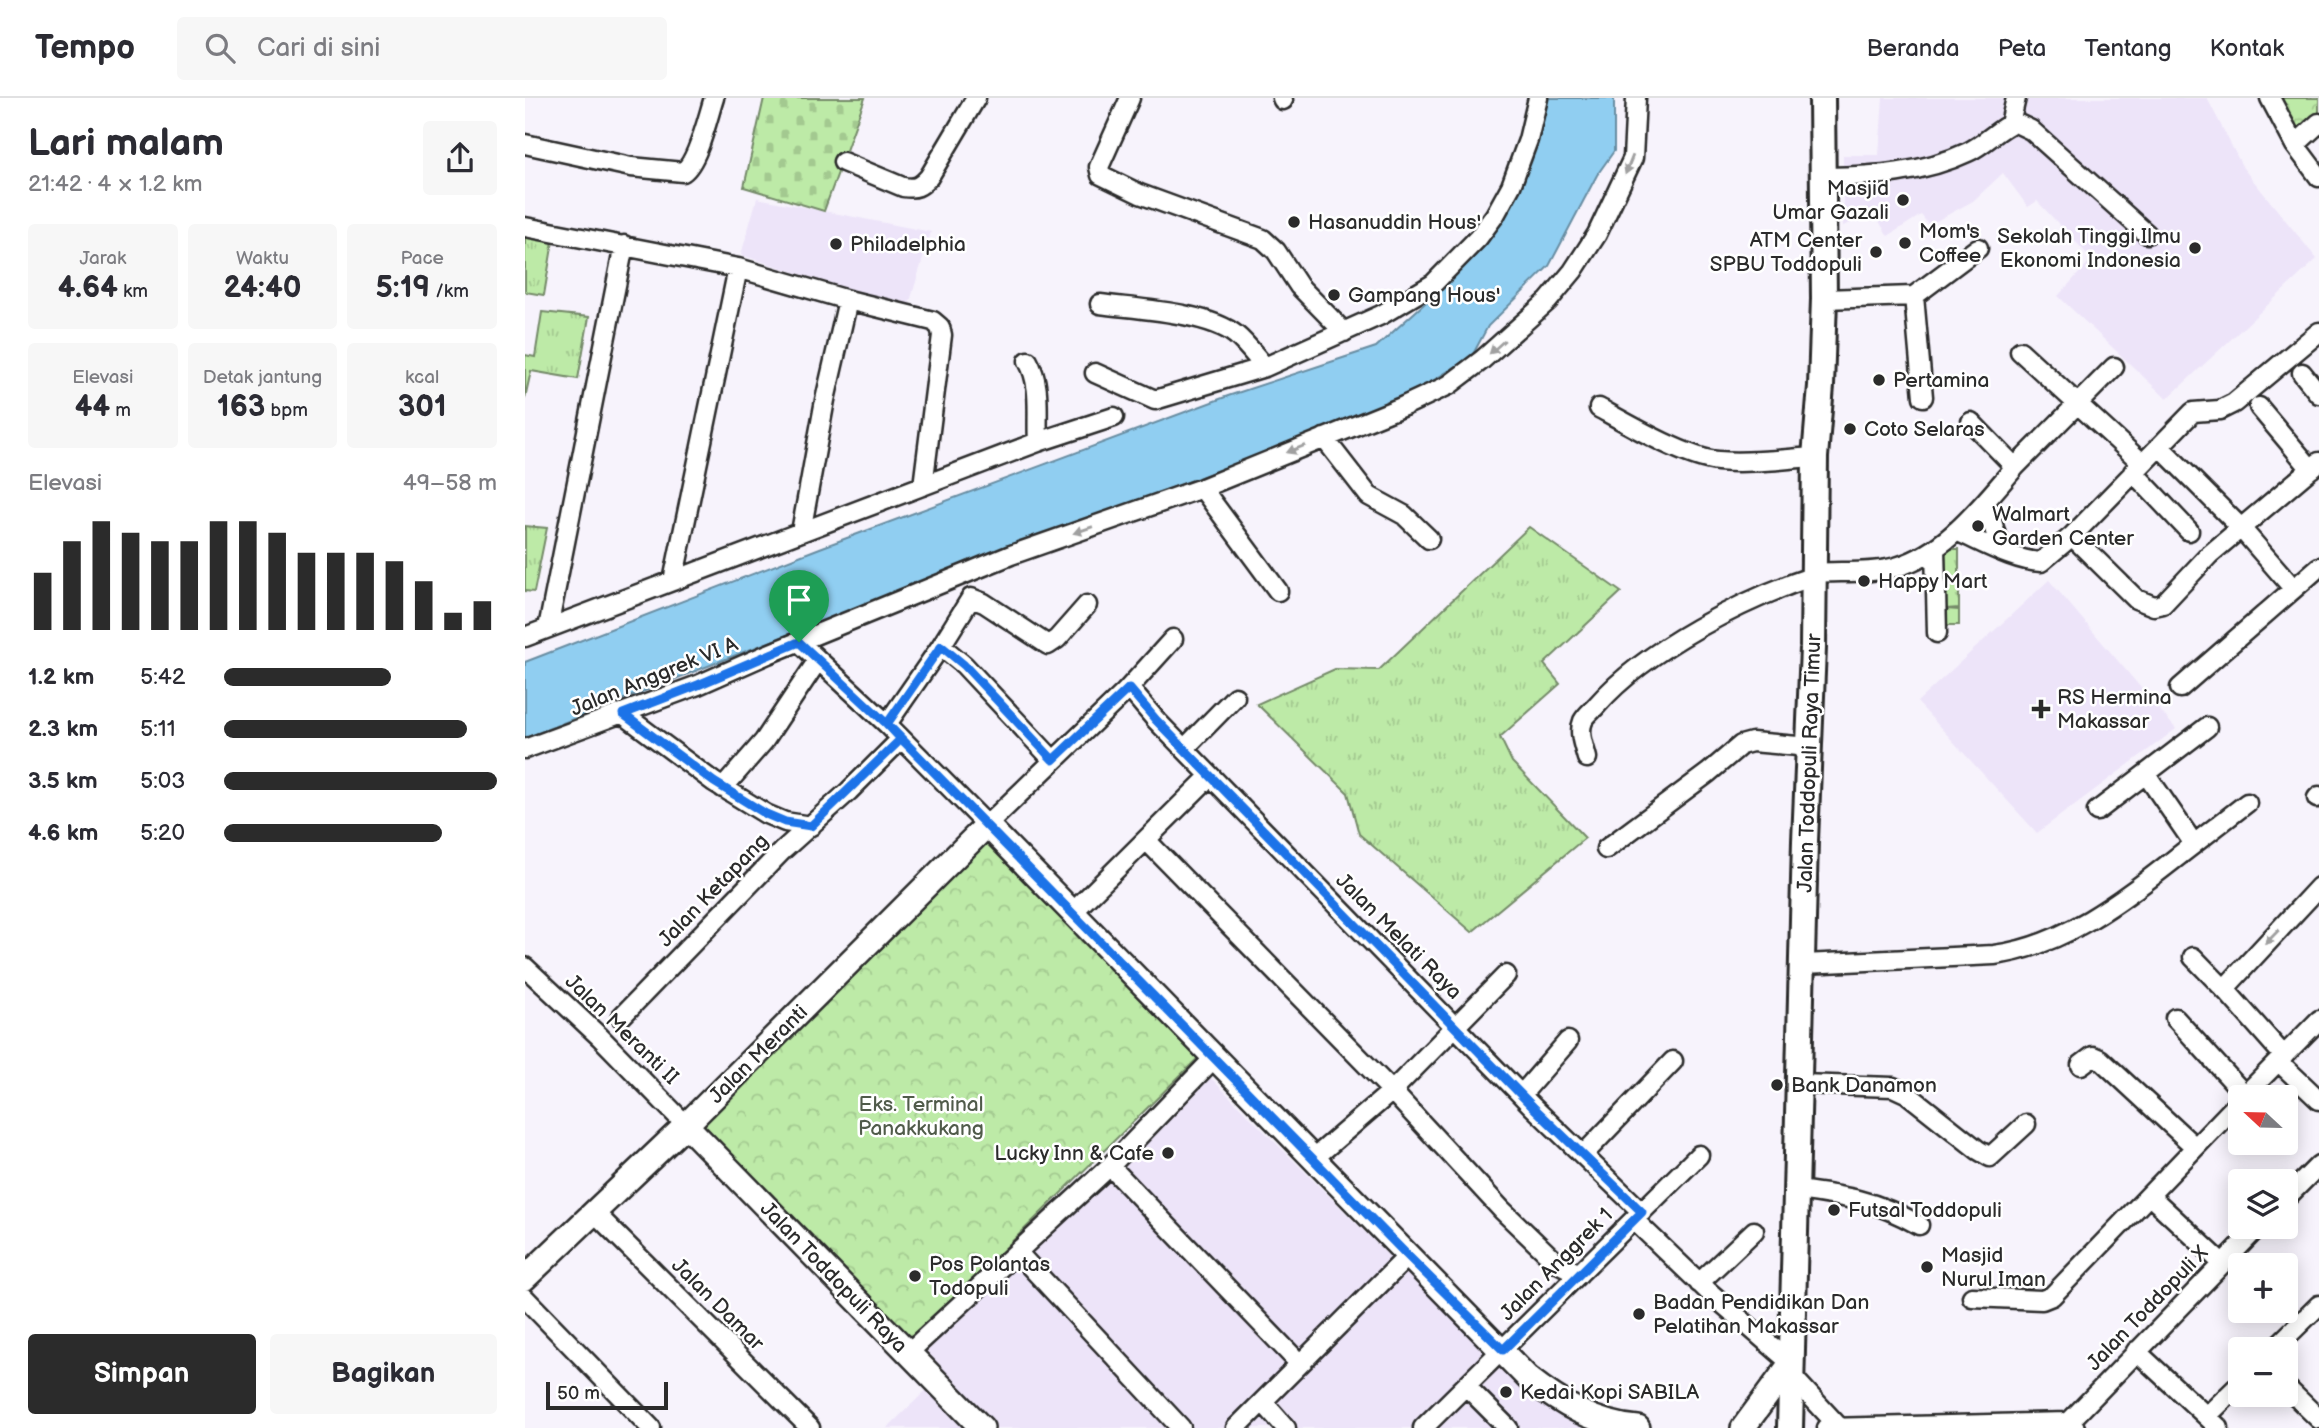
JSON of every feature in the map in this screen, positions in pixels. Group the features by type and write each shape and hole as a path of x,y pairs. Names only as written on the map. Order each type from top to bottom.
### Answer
{"main road":[{"name":"Jalan Toddopuli Raya Timur","path":"1790,1428 1815,457 1824,299 1822,98"}],"street":[{"path":"525,144 631,167 683,172 689,168 695,154 714,98"},
{"path":"843,162 903,187 920,187 929,177 976,98"},
{"path":"1130,98 1099,167 1101,176 1140,194 1263,239 1276,251 1299,286 1344,332"},
{"path":"1095,373 1155,400 1265,368 1381,315 1433,284 1478,238 1495,215 1511,186 1528,140 1538,98"},
{"name":"Jalan Anggrek VI A","path":"525,749 698,685 1011,555 1202,488 1449,385 1482,360 1560,289 1597,234 1633,158 1636,98"},
{"path":"2010,124 2016,98"},
{"path":"2270,98 2295,145 2319,177"},
{"path":"1824,177 1883,175 1929,167 1970,151 2010,124 2018,123 2031,130 2147,234"},
{"path":"2295,145 2319,123"},
{"path":"525,228 624,244 739,268 937,324 941,331 923,486"},
{"path":"548,628 624,244"},
{"path":"1824,299 1914,296 1978,248"},
{"path":"673,581 739,268"},
{"path":"1914,296 1923,397"},
{"path":"801,532 825,400 848,300"},
{"path":"1100,304 1174,314 1219,325 1236,335 1265,368"},
{"path":"1956,531 2030,562 2041,562 2072,536 2193,412 2220,410 2234,403 2319,332"},
{"path":"2020,351 2078,404 2137,468 2189,531"},
{"path":"1028,360 1038,387 1038,442"},
{"path":"1587,758 1581,731 1584,720 1607,694 1642,664 1728,612 1782,586 1814,574 1886,569 1912,562 1935,548 1981,506 2015,467 2114,367"},
{"path":"2302,373 2319,394"},
{"path":"2072,536 2136,599 2154,606 2163,604 2209,555 2315,466 2259,407"},
{"path":"1599,408 1659,439 1717,461 1815,457"},
{"path":"525,637 1038,442 1114,417"},
{"path":"1971,422 2015,467"},
{"path":"1324,438 1369,496 1404,515 1429,539"},
{"path":"2160,447 2240,527 2294,588"},
{"path":"1202,488 1278,592"},
{"path":"1981,506 1992,521 2000,549"},
{"path":"1935,548 1937,633"},
{"path":"1912,562 1923,567 1935,581"},
{"path":"2180,688 2319,566"},
{"path":"887,724 971,598 984,603 1048,645 1057,639 1087,605"},
{"path":"987,825 1129,688 1173,639"},
{"path":"799,642 887,724 1528,1378 1555,1399 1578,1412 1610,1423 1638,1428"},
{"path":"941,646 964,665 1053,760"},
{"path":"723,788 764,741 818,660"},
{"name":"Jalan Melati Raya","path":"1129,688 1210,776 1583,1155 1699,1283 1791,1369 1840,1428"},
{"path":"1185,748 1235,697"},
{"path":"623,714 723,788 766,814 785,822 811,826"},
{"path":"2097,811 2207,727"},
{"name":"Jalan Ketapang","path":"621,1017 782,851 901,739"},
{"path":"1606,849 1741,745 1752,742 1809,747"},
{"path":"2146,774 2194,844"},
{"path":"1072,913 1210,776"},
{"path":"1804,964 1994,955 2039,946 2103,911 2247,803"},
{"name":"Jalan Meranti","path":"525,1279 686,1125 987,825"},
{"path":"1146,840 1392,1091 1529,1236 1556,1262 1579,1274"},
{"path":"2229,994 2227,986 2319,887"},
{"path":"2193,957 2229,994 2281,1059 2319,1100"},
{"name":"Jalan Meranti II","path":"525,967 600,1037 686,1125"},
{"path":"1313,1159 1392,1091 1506,975"},
{"path":"2175,1018 2232,1085"},
{"path":"2256,1085 2319,1020"},
{"path":"1522,1094 1568,1041"},
{"path":"2081,1065 2093,1056 2100,1059 2195,1147"},
{"path":"908,1353 1110,1167 1214,1058"},
{"path":"1583,1155 1673,1061"},
{"path":"1800,1084 1893,1087 1906,1093 1990,1157 2026,1124"},
{"path":"1972,1297 2042,1300 2052,1296 2228,1113"},
{"name":"Jalan Toddopuli Raya","path":"686,1125 908,1353 973,1425"},
{"name":"Jalan Anggrek 1","path":"1423,1428 1699,1155"},
{"path":"2298,1186 2319,1165"},
{"path":"1110,1167 1300,1364"},
{"path":"1796,1190 1863,1199 1879,1204 1919,1225"},
{"path":"2150,1196 2222,1263"},
{"name":"Jalan Damar","path":"594,1212 810,1428"},
{"path":"1699,1283 1754,1231"},
{"name":"Jalan Toddopuli X","path":"2072,1425 2136,1350 2246,1239"},
{"path":"1017,1252 1181,1428"},
{"path":"1235,1428 1408,1256"},
{"path":"525,1298 651,1428"},
{"path":"2286,1337 2319,1305"},
{"path":"2136,1350 2213,1422 2228,1401"},
{"path":"1743,1428 1791,1369"},
{"path":"1466,1386 1508,1428"},
{"path":"2298,1399 2319,1419"},
{"path":"1263,1402 1286,1428"},
{"path":"1828,1428 2072,1425"}],"shaded area":[{"name":"Sekolah Tinggi Ilmu Ekonomi Indonesia","path":"1883,98 2207,98 2243,168 2317,259 2167,399 2058,296 2092,259 2037,201 2028,207 2003,173 1973,201 1929,225 1921,215 1888,236 1874,213 1843,226 1843,155 1879,155"},
{"name":"Philadelphia","path":"757,198 931,232 908,308 741,255"},
{"name":"RS Hermina Makassar","path":"2049,580 2176,729 2037,833 1917,702"},
{"path":"1209,1076 1505,1372 1542,1405 1598,1428 887,1428 943,1374 920,1351"}],"green space":[{"path":"764,98 865,98 824,211 744,187"},
{"path":"2270,98 2319,98 2319,123 2295,145"},
{"path":"525,230 554,235 544,295 525,292"},
{"path":"542,312 589,317 578,379 531,371 525,398 525,355 535,357"},
{"path":"525,526 547,528 534,592 525,591"},
{"path":"1529,527 1621,592 1544,664 1560,684 1500,737 1512,762 1585,838 1472,932 1359,834 1348,793 1257,704 1335,669 1379,670"},
{"path":"1940,549 1959,549 1959,608 1946,609 1959,610 1959,625 1941,625"},
{"name":"Eks. Terminal Panakkukang","path":"985,838 1200,1056 912,1340 696,1123"}],"water":[{"path":"1542,98 1614,98 1614,151 1597,175 1549,266 1488,326 1472,356 1418,390 1230,466 922,582 525,738 525,662 820,548 1228,396 1376,347 1444,286 1504,221 1536,134"}],"place":[{"name":"Masjid Umar Gazali","path":"1903,200"},
{"name":"Hasanuddin Hous'","path":"1294,222"},
{"name":"Mom's Coffee","path":"1905,243"},
{"name":"Philadelphia","path":"836,244"},
{"name":"Sekolah Tinggi Ilmu Ekonomi Indonesia","path":"2195,248"},
{"name":"ATM Center SPBU Toddopuli","path":"1876,252"},
{"name":"Gampang Hous'","path":"1334,295"},
{"name":"Pertamina","path":"1879,380"},
{"name":"Coto Selaras","path":"1850,429"},
{"name":"Walmart Garden Center","path":"1978,526"},
{"name":"Happy Mart","path":"1864,581"},
{"name":"RS Hermina Makassar","path":"2041,709"},
{"name":"Bank Danamon","path":"1777,1085"},
{"name":"Lucky Inn & Cafe","path":"1168,1153"},
{"name":"Futsal Toddopuli","path":"1834,1210"},
{"name":"Masjid Nurul Iman","path":"1927,1267"},
{"name":"Pos Polantas Todopuli","path":"915,1276"},
{"name":"Badan Pendidikan Dan Pelatihan Makassar","path":"1639,1314"},
{"name":"Kedai Kopi SABILA","path":"1506,1392"}],"route":[{"path":"799,642 623,714 688,764 766,814 785,822 811,826 901,739 887,724 941,646 964,665 1053,760 1129,688 1156,720 1533,1107 1642,1212 1503,1350 887,724 799,642"}]}
